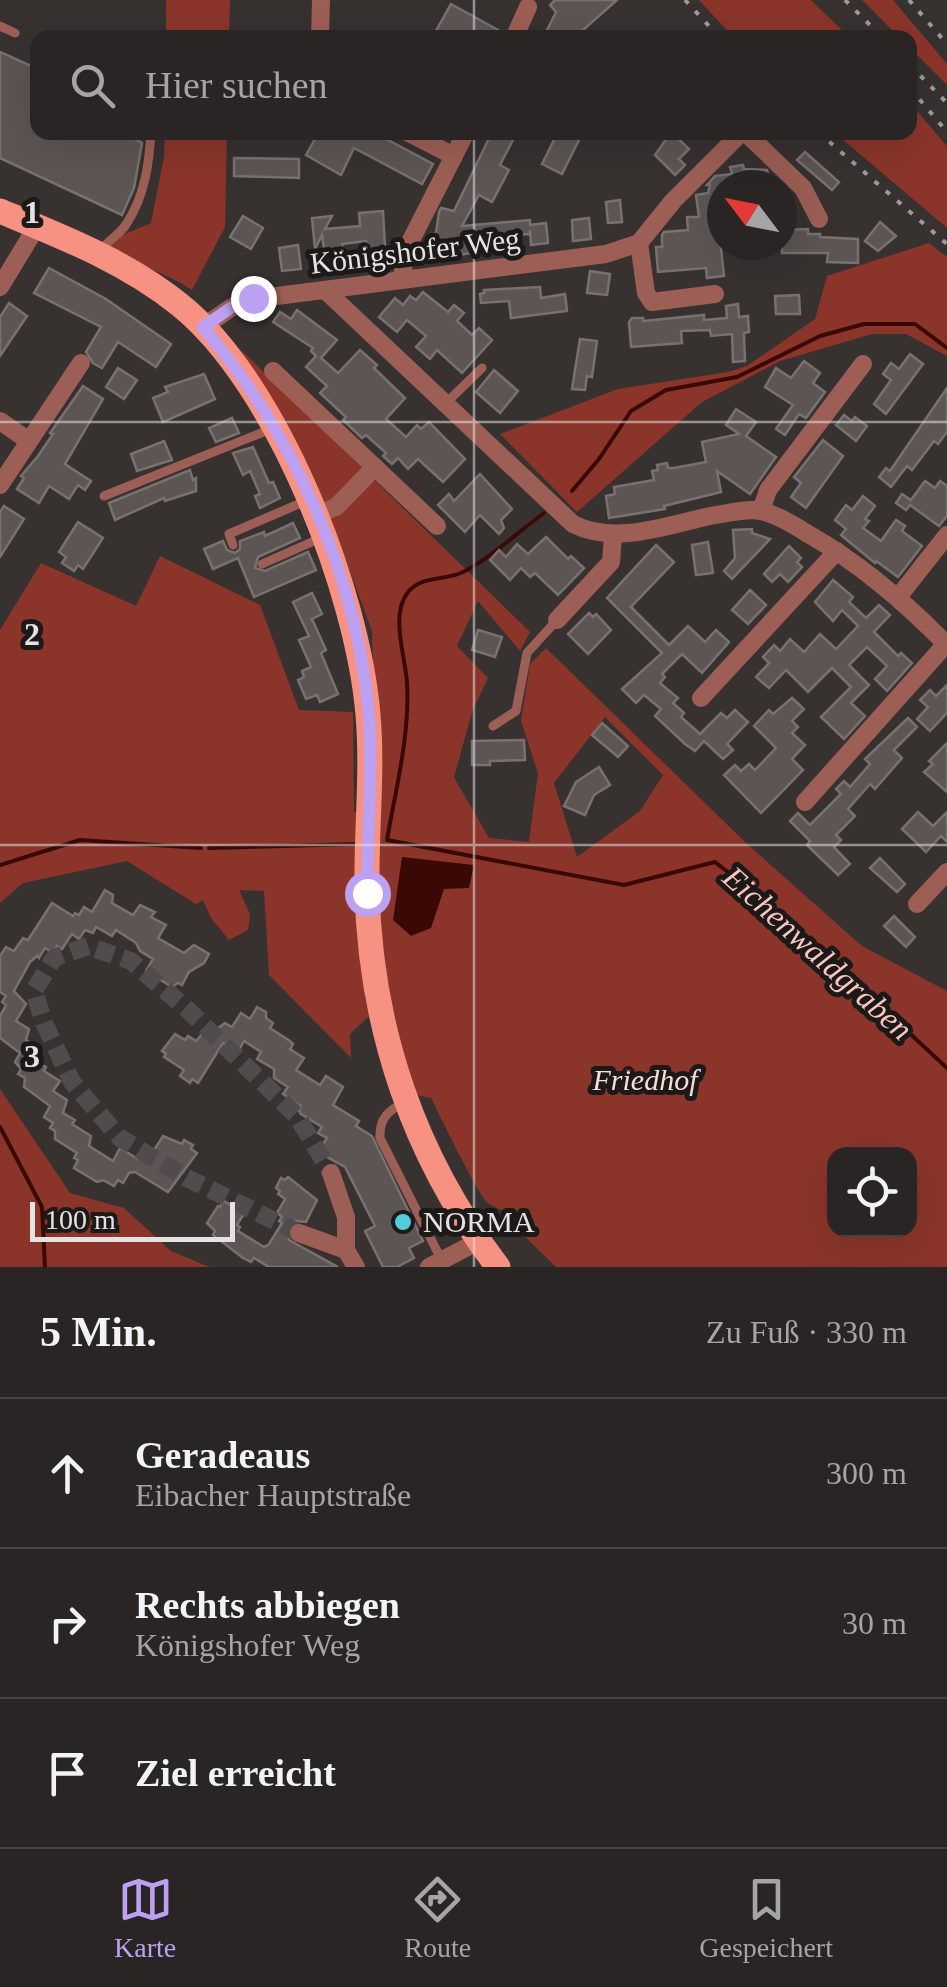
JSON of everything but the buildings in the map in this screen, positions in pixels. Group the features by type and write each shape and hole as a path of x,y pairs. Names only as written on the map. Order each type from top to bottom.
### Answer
{"main road":[{"path":"0,211 98,253 161,290 203,327 240,374 273,428 317,517 343,584 363,668 370,749 368,916 390,1057 442,1185 498,1267"}],"street":[{"path":"320,30 321,0"},
{"path":"518,30 533,4"},
{"path":"423,140 454,156"},
{"path":"402,279 405,252 462,140"},
{"path":"715,294 652,302 646,293 639,242 673,201 736,140"},
{"path":"752,140 803,188 818,219"},
{"path":"0,287 36,226"},
{"name":"Königshofer Weg","path":"203,327 253,298 606,254 639,242"},
{"path":"326,291 574,524 590,533 613,536 738,511 760,511 837,551 899,596 947,644 805,802"},
{"path":"0,485 81,363"},
{"path":"760,511 768,490 863,364"},
{"path":"273,371 437,526"},
{"path":"0,422 30,441"},
{"path":"317,517 336,506 375,467"},
{"path":"899,596 947,535"},
{"path":"557,620 611,562 613,536"},
{"path":"701,698 837,551"},
{"path":"917,904 947,872"},
{"path":"332,1173 346,1217 346,1250 356,1267"},
{"path":"299,1233 346,1250"},
{"path":"436,1264 478,1241"}],"lane":[{"path":"0,26 15,33"},
{"path":"98,253 126,227 148,175 150,140"},
{"path":"445,404 482,368"},
{"path":"104,496 273,428"},
{"path":"233,545 230,534 317,517"},
{"path":"262,564 317,517"},
{"path":"493,726 516,711 527,654 557,620"},
{"path":"406,1102 390,1110 383,1119 380,1138 436,1264"}],"green space":[{"path":"166,0 230,0 229,30 166,30"},
{"path":"699,0 811,0 842,30 727,30"},
{"path":"862,0 893,0 947,64 947,85 917,55 917,30 892,30"},
{"path":"917,111 947,146 947,228 843,140 917,140"},
{"path":"165,140 227,140 225,227 192,290 110,245 118,237 151,223"},
{"path":"929,243 947,257 947,356 906,334 872,334 780,361 702,402 577,512 500,434 618,389 747,366 815,319 827,276"},
{"name":"Friedhof","path":"240,349 530,632 520,651 478,601 457,646 488,678 473,709 454,777 489,838 529,842 538,773 521,721 530,664 546,648 746,843 862,946 947,991 947,1267 556,1267 515,1227 509,1214 483,1197 431,1098 412,1094 383,1003 350,1034 351,1058 269,975 264,891 239,890 250,914 248,930 229,940 211,918 203,900 196,904 127,861 23,883 0,903 0,630 41,563 136,606 160,556 260,605 299,710 353,712 354,812 376,814 372,631 330,517","holes":["605,717 663,775 640,811 577,857 554,783"]},
{"path":"0,1089 70,1193 124,1208 171,1251 209,1267 0,1267"}],"shaded area":[{"path":"402,857 474,865 469,888 444,889 431,928 411,936 393,920"}],"waterway":[{"path":"572,491 631,411 666,390 737,377 820,336 864,324 915,324 947,348"},
{"name":"Eichenwaldgraben","path":"544,513 474,566 456,575 420,583 403,601 399,623 407,682 406,722 387,840 624,885 715,862 780,913 947,1068"},
{"path":"0,865 80,840 201,848"},
{"path":"209,848 360,844"},
{"path":"0,1127 42,1207 45,1267"}],"tunnel":[{"path":"299,1233 187,1178 120,1138 72,1082 44,1023 34,991 54,958 88,946 131,961 187,1009 297,1116 331,1173"}],"railway":[{"path":"685,0 713,30"},
{"path":"845,0 875,30"},
{"path":"909,0 947,44"},
{"path":"917,72 947,103"},
{"path":"917,96 947,132"},
{"path":"827,140 947,244"}],"place":[{"name":"NORMA","path":"403,1222"}],"route":[{"path":"253,298 203,327 232,362 273,428 309,499 346,596 363,668 368,716 367,893"}]}
